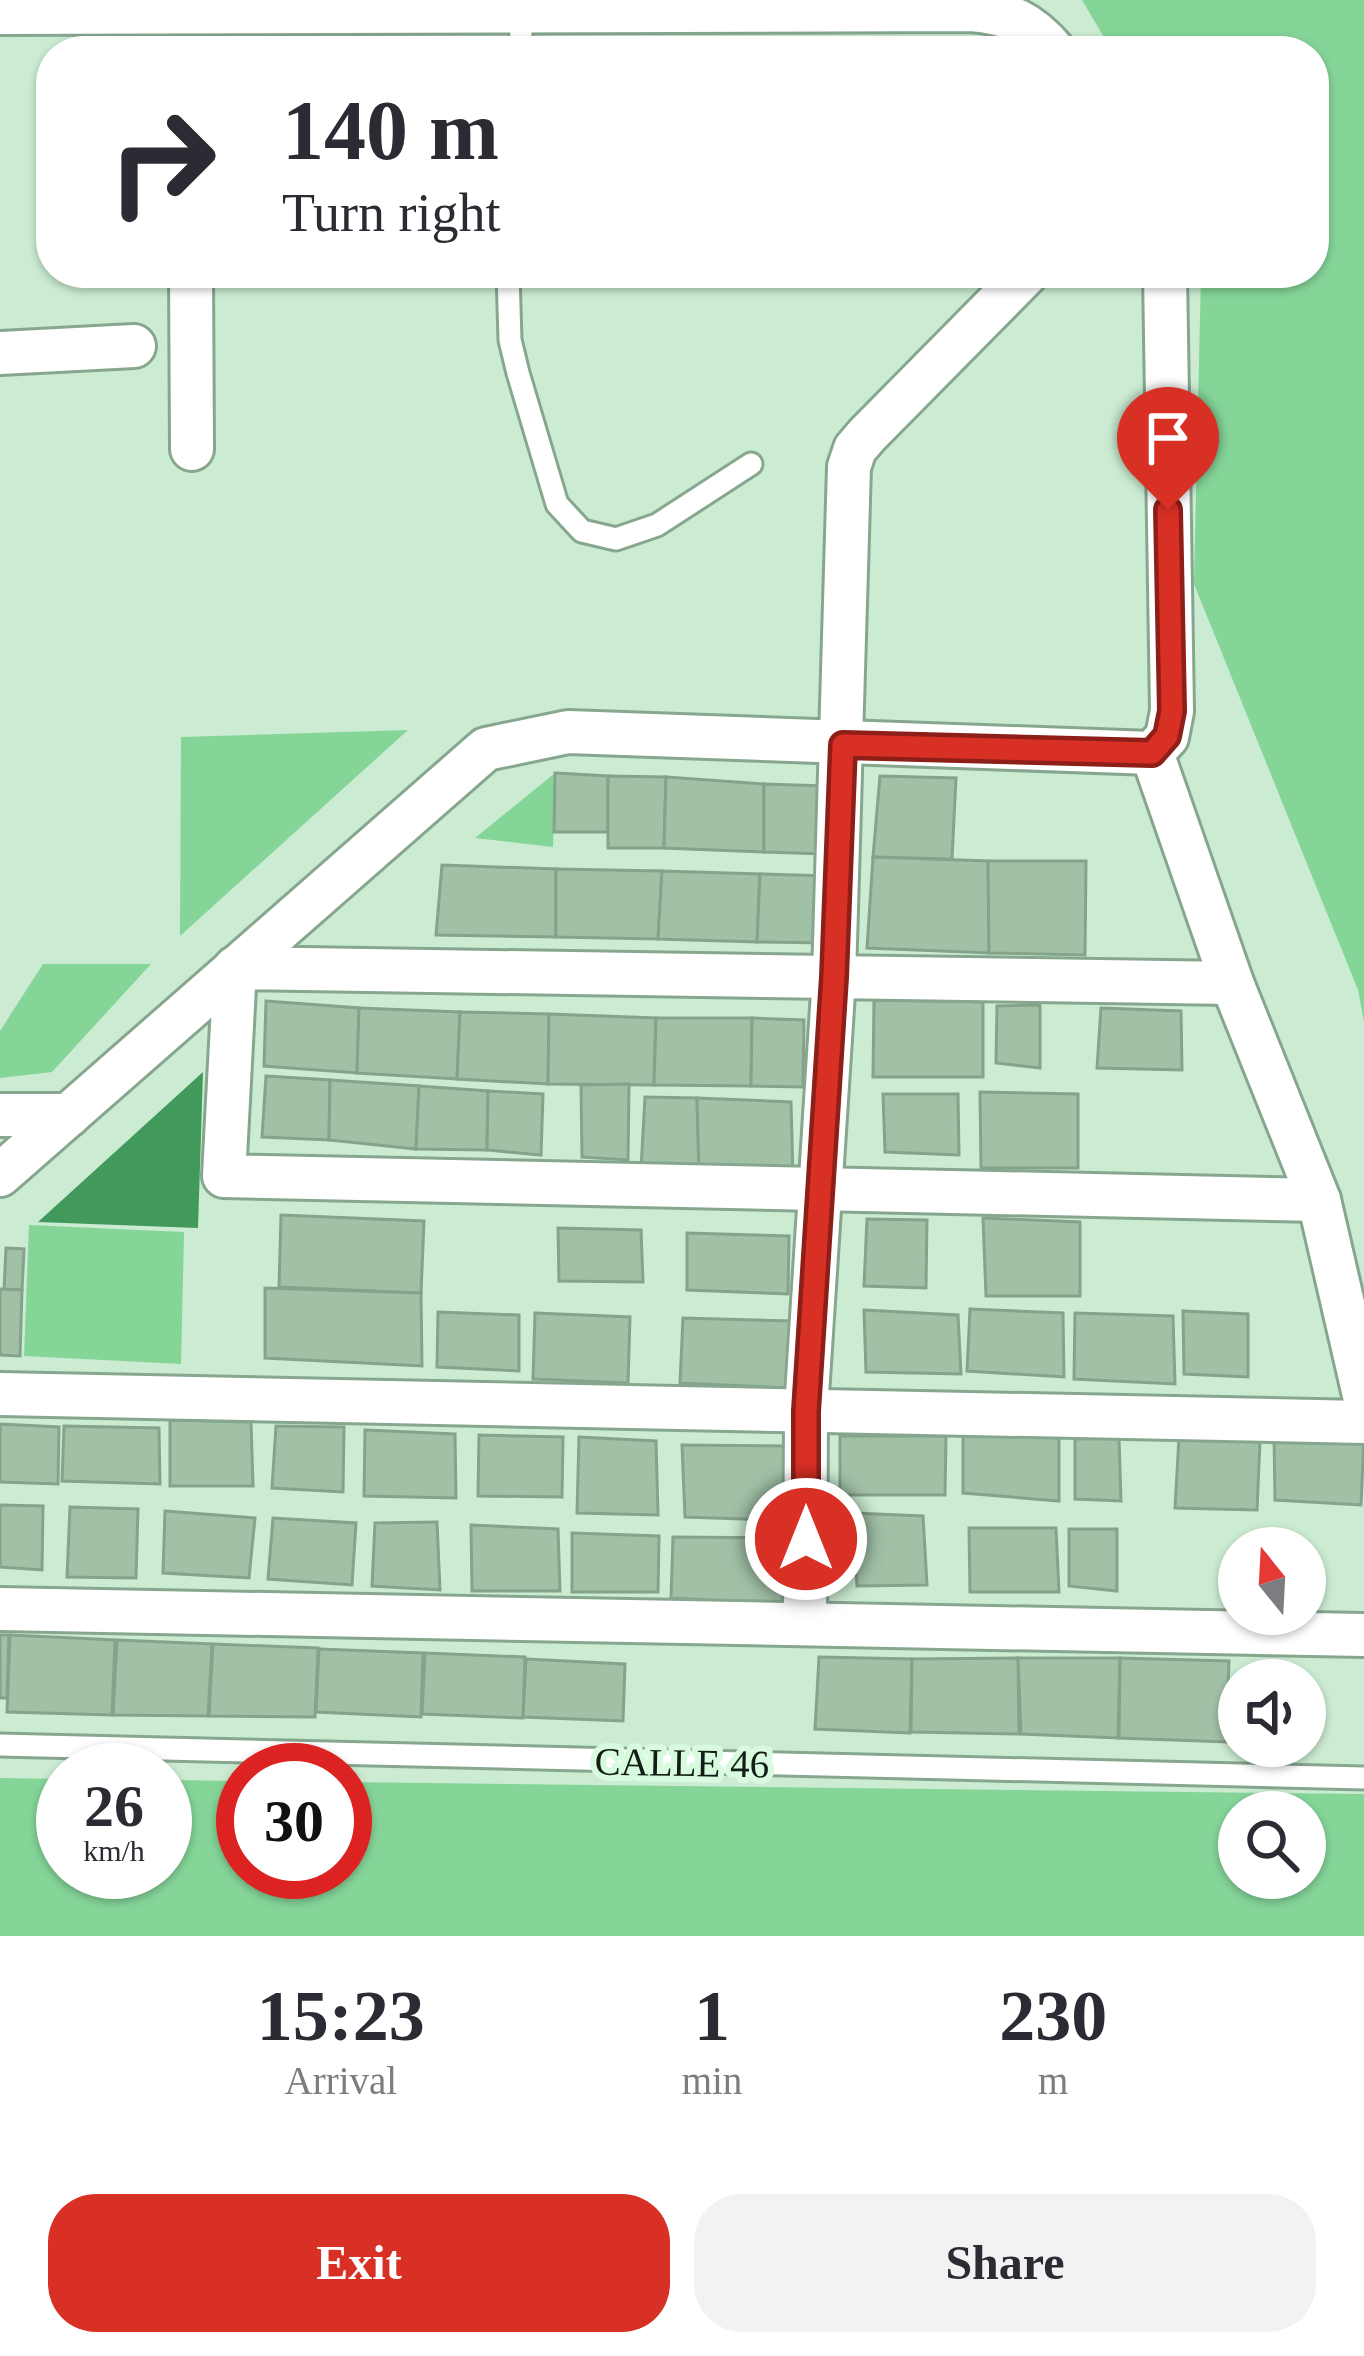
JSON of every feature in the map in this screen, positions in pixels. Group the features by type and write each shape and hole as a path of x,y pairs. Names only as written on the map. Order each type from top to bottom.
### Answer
{"street":[{"path":"0,13 190,32 521,32 990,12 1018,18 1041,36"},
{"path":"191,288 191,449"},
{"path":"805,1624 806,1411 834,977 851,458 866,435 1012,288"},
{"path":"1152,753 1167,736 1172,711 1165,288"},
{"path":"0,353 134,346"},
{"path":"0,1174 486,748 568,732 1152,753"},
{"path":"1152,753 1232,983 1319,1200 1364,1395"},
{"path":"235,968 1232,983"},
{"path":"235,968 224,1176 1319,1200"},
{"path":"0,1115 69,1114"},
{"path":"0,1394 1364,1422"},
{"path":"0,1609 1364,1635"}],"lane":[{"path":"508,288 510,340 557,504 582,531 616,539 657,524 751,464"},
{"name":"CALLE 46","path":"0,1745 1364,1778"}],"shaded area":[{"path":"1082,0 1364,0 1364,1022 1358,990 1194,584 1201,288 1329,288 1329,36 1103,36"},
{"path":"408,730 180,936 181,737"},
{"path":"555,773 553,847 475,838"},
{"path":"43,964 151,964 52,1072 0,1078 0,1031"},
{"path":"203,1072 198,1228 38,1222"},
{"path":"29,1225 184,1232 181,1364 24,1356"},
{"path":"0,1778 36,1779 36,1899 192,1899 192,1780 216,1781 216,1899 372,1899 372,1782 1218,1792 1218,1899 1326,1899 1326,1794 1364,1794 1364,1936 0,1936"}],"building":[{"path":"555,773 608,776 608,832 554,832"},
{"path":"608,776 666,777 664,848 608,848"},
{"path":"880,776 956,778 952,859 873,857"},
{"path":"666,777 764,784 764,852 664,848"},
{"path":"764,784 826,786 825,854 764,852"},
{"path":"873,857 988,861 989,953 867,948"},
{"path":"988,861 1086,861 1085,955 989,953"},
{"path":"442,865 556,869 556,937 436,935"},
{"path":"556,869 662,871 658,939 556,937"},
{"path":"662,871 760,874 757,942 658,939"},
{"path":"760,874 828,876 827,943 757,942"},
{"path":"874,1000 983,1002 983,1077 873,1077"},
{"path":"266,1001 359,1008 357,1073 264,1066"},
{"path":"1040,1005 1040,1068 996,1063 997,1006"},
{"path":"359,1008 460,1012 457,1079 357,1073"},
{"path":"1101,1008 1181,1011 1182,1070 1097,1068"},
{"path":"460,1012 549,1014 548,1084 457,1079"},
{"path":"549,1014 656,1018 654,1085 548,1084"},
{"path":"656,1018 752,1018 751,1086 654,1085"},
{"path":"752,1018 804,1020 803,1087 751,1086"},
{"path":"266,1076 330,1080 329,1140 262,1137"},
{"path":"330,1080 419,1086 416,1149 329,1140"},
{"path":"629,1084 628,1160 582,1157 581,1085"},
{"path":"419,1086 488,1091 487,1150 416,1149"},
{"path":"488,1091 543,1094 541,1155 487,1150"},
{"path":"980,1092 1078,1094 1078,1168 981,1168"},
{"path":"883,1094 958,1094 959,1155 885,1152"},
{"path":"645,1097 697,1098 699,1171 641,1169"},
{"path":"697,1098 791,1102 793,1176 699,1171"},
{"path":"281,1215 424,1221 421,1293 279,1287"},
{"path":"983,1218 1080,1222 1080,1296 986,1296"},
{"path":"867,1219 927,1220 926,1288 864,1286"},
{"path":"558,1228 641,1230 643,1282 559,1281"},
{"path":"687,1233 789,1236 788,1294 687,1290"},
{"path":"6,1248 24,1249 22,1290 4,1290"},
{"path":"265,1288 421,1293 422,1366 265,1358"},
{"path":"0,1289 22,1290 20,1356 0,1355"},
{"path":"970,1309 1063,1313 1064,1377 967,1371"},
{"path":"864,1310 958,1315 961,1374 866,1372"},
{"path":"1183,1311 1248,1314 1248,1377 1184,1374"},
{"path":"438,1312 519,1315 519,1371 437,1367"},
{"path":"535,1313 630,1317 628,1383 533,1379"},
{"path":"1075,1313 1173,1316 1175,1384 1074,1379"},
{"path":"683,1318 792,1321 790,1388 680,1383"},
{"path":"170,1420 251,1422 253,1486 170,1486"},
{"path":"0,1424 59,1427 58,1484 0,1482"},
{"path":"64,1426 159,1428 160,1484 62,1481"},
{"path":"276,1426 344,1427 343,1492 272,1488"},
{"path":"365,1430 455,1434 456,1498 364,1496"},
{"path":"963,1432 1059,1438 1059,1501 963,1493"},
{"path":"1274,1434 1364,1437 1361,1505 1275,1500"},
{"path":"479,1435 563,1437 562,1497 478,1496"},
{"path":"840,1436 946,1436 945,1495 840,1495"},
{"path":"579,1437 656,1441 658,1515 577,1513"},
{"path":"1179,1437 1260,1441 1257,1510 1175,1508"},
{"path":"1119,1438 1121,1501 1075,1499 1075,1439"},
{"path":"682,1445 796,1446 797,1521 685,1517"},
{"path":"0,1505 43,1506 42,1570 0,1567"},
{"path":"70,1507 138,1509 136,1578 67,1577"},
{"path":"165,1511 255,1518 249,1578 163,1573"},
{"path":"853,1513 923,1516 927,1585 857,1586"},
{"path":"273,1518 356,1523 352,1585 268,1579"},
{"path":"437,1522 440,1590 372,1586 375,1523"},
{"path":"471,1525 558,1529 560,1591 472,1591"},
{"path":"969,1528 1056,1528 1059,1592 970,1592"},
{"path":"1069,1529 1117,1529 1117,1591 1069,1586"},
{"path":"572,1533 659,1536 658,1592 572,1592"},
{"path":"673,1537 792,1538 790,1604 671,1598"},
{"path":"0,1635 9,1635 7,1698 0,1698"},
{"path":"10,1635 115,1640 112,1715 7,1712"},
{"path":"117,1640 212,1644 208,1716 113,1715"},
{"path":"213,1644 318,1648 315,1717 209,1716"},
{"path":"319,1649 423,1653 421,1717 316,1712"},
{"path":"425,1653 525,1657 523,1718 422,1714"},
{"path":"819,1657 912,1659 910,1733 815,1729"},
{"path":"1018,1658 1019,1734 911,1732 912,1659"},
{"path":"1018,1658 1120,1658 1118,1738 1021,1734"},
{"path":"1120,1658 1218,1661 1218,1742 1119,1738"},
{"path":"526,1659 625,1664 623,1721 523,1717"}],"route":[{"path":"806,1539 806,1411 834,977 843,745 1152,753 1167,736 1172,711 1168,510"}]}
